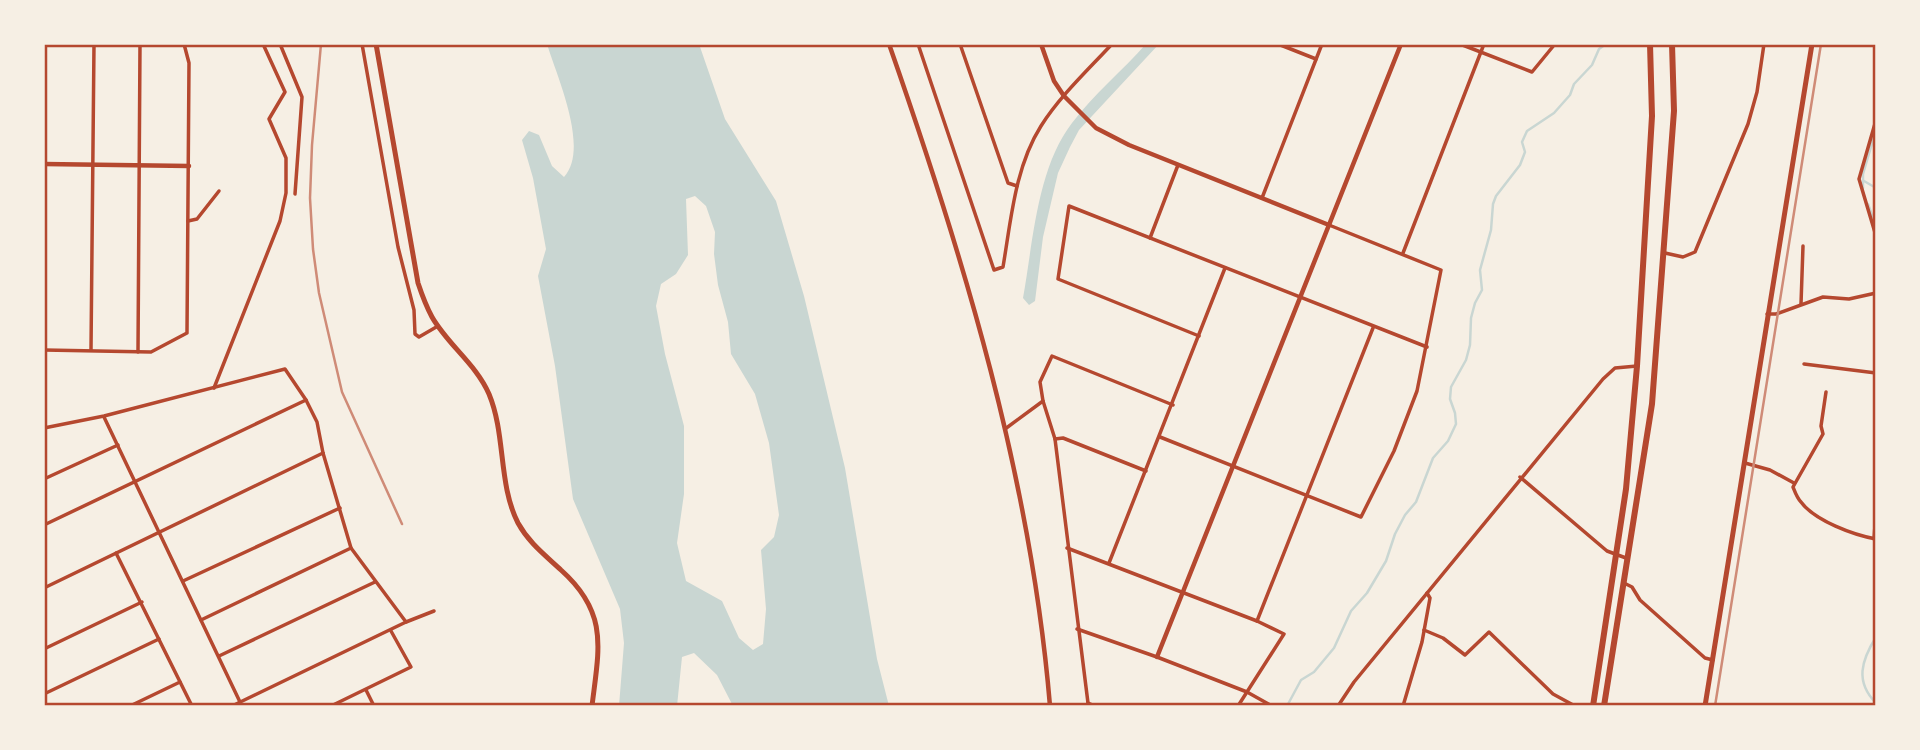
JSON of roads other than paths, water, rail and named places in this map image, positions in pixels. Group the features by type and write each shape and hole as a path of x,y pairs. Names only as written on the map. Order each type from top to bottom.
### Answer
{"highway":[{"path":"1593,706 1626,489 1637,366 1652,116 1650,44"},
{"path":"1604,706 1652,404 1674,111 1672,44"}],"main road":[{"path":"376,44 418,283 438,326 474,369 487,390 498,421 508,491 517,520 525,535 540,552 576,584 595,616 598,636 592,706"},
{"path":"1705,706 1812,44"}],"street":[{"path":"91,351 93,44"},
{"path":"138,352 140,44"},
{"path":"44,350 151,352 187,332 190,63 184,44"},
{"path":"214,388 281,221 286,193 286,158 269,119 285,92 263,44"},
{"path":"280,44 302,97 295,194"},
{"path":"362,44 398,247 414,310 415,334 419,337 438,326"},
{"path":"889,44 937,184 985,343 1032,566 1051,706"},
{"path":"918,44 994,270 1003,267 1017,186 1026,156 1041,127 1064,96 1112,44"},
{"path":"960,44 1008,183 1017,186"},
{"path":"1041,44 1054,81 1071,105 1096,128 1129,145 1441,270 1417,391 1394,451 1361,517 1160,437"},
{"path":"1278,44 1316,60"},
{"path":"1262,198 1322,44"},
{"path":"1157,657 1401,44"},
{"path":"1461,44 1532,72 1555,44"},
{"path":"1403,253 1484,44"},
{"path":"1664,253 1684,257 1695,253 1748,124 1757,92 1764,44"},
{"path":"1876,120 1859,179 1876,236"},
{"path":"44,164 189,166"},
{"path":"1150,238 1178,165"},
{"path":"188,221 197,219 219,191"},
{"path":"1199,335 1058,279 1069,206 1373,328 1427,347"},
{"path":"1801,304 1803,246"},
{"path":"1110,563 1225,268"},
{"path":"1768,314 1776,314 1823,296 1849,299 1876,293"},
{"path":"1257,621 1373,328"},
{"path":"1095,706 1088,705 1055,439 1040,382 1052,356 1173,405"},
{"path":"1804,364 1876,373"},
{"path":"1338,706 1354,682 1520,477 1603,379 1615,369 1637,366"},
{"path":"46,430 285,369 317,422 323,453 351,548 406,622"},
{"path":"1826,392 1821,426 1823,434 1793,487 1801,503 1813,513 1848,532 1875,539 1876,510"},
{"path":"44,525 306,400"},
{"path":"1005,429 1043,401"},
{"path":"104,416 240,702"},
{"path":"1055,439 1063,438 1146,471"},
{"path":"44,480 118,445"},
{"path":"44,587 323,453"},
{"path":"1745,463 1770,470 1794,483"},
{"path":"1520,477 1607,551 1628,558"},
{"path":"183,582 340,508"},
{"path":"201,620 351,548"},
{"path":"1067,548 1257,621 1284,634 1238,706"},
{"path":"116,553 192,706"},
{"path":"218,657 375,582"},
{"path":"1624,583 1632,587 1640,600 1704,658 1713,660"},
{"path":"1403,706 1424,630 1430,598 1427,593"},
{"path":"44,649 142,602"},
{"path":"232,706 406,622 435,611"},
{"path":"1077,629 1247,692 1272,706"},
{"path":"1424,630 1443,638 1465,655 1489,632 1553,694 1576,706"},
{"path":"331,706 411,667 391,631"},
{"path":"44,694 159,639"},
{"path":"130,706 180,682"},
{"path":"366,690 374,706"}],"waterway":[{"path":"1287,706 1301,680 1314,672 1334,648 1351,611 1367,593 1386,561 1405,515 1416,502 1433,458 1448,441 1456,424 1450,399 1451,387 1466,360 1470,345 1471,318 1482,290 1480,270 1491,230 1493,204 1520,165 1525,152 1522,142 1527,131 1554,113 1570,95 1574,84 1592,65 1599,49 1606,44"},
{"path":"1863,188 1863,174 1876,130"},
{"path":"1864,181 1876,188"},
{"path":"1868,204 1876,226"},
{"path":"1876,637 1862,671 1865,687 1876,703"}],"railway":[{"path":"321,44 310,198 319,293 342,392 402,524"},
{"path":"1715,706 1821,44"}]}
